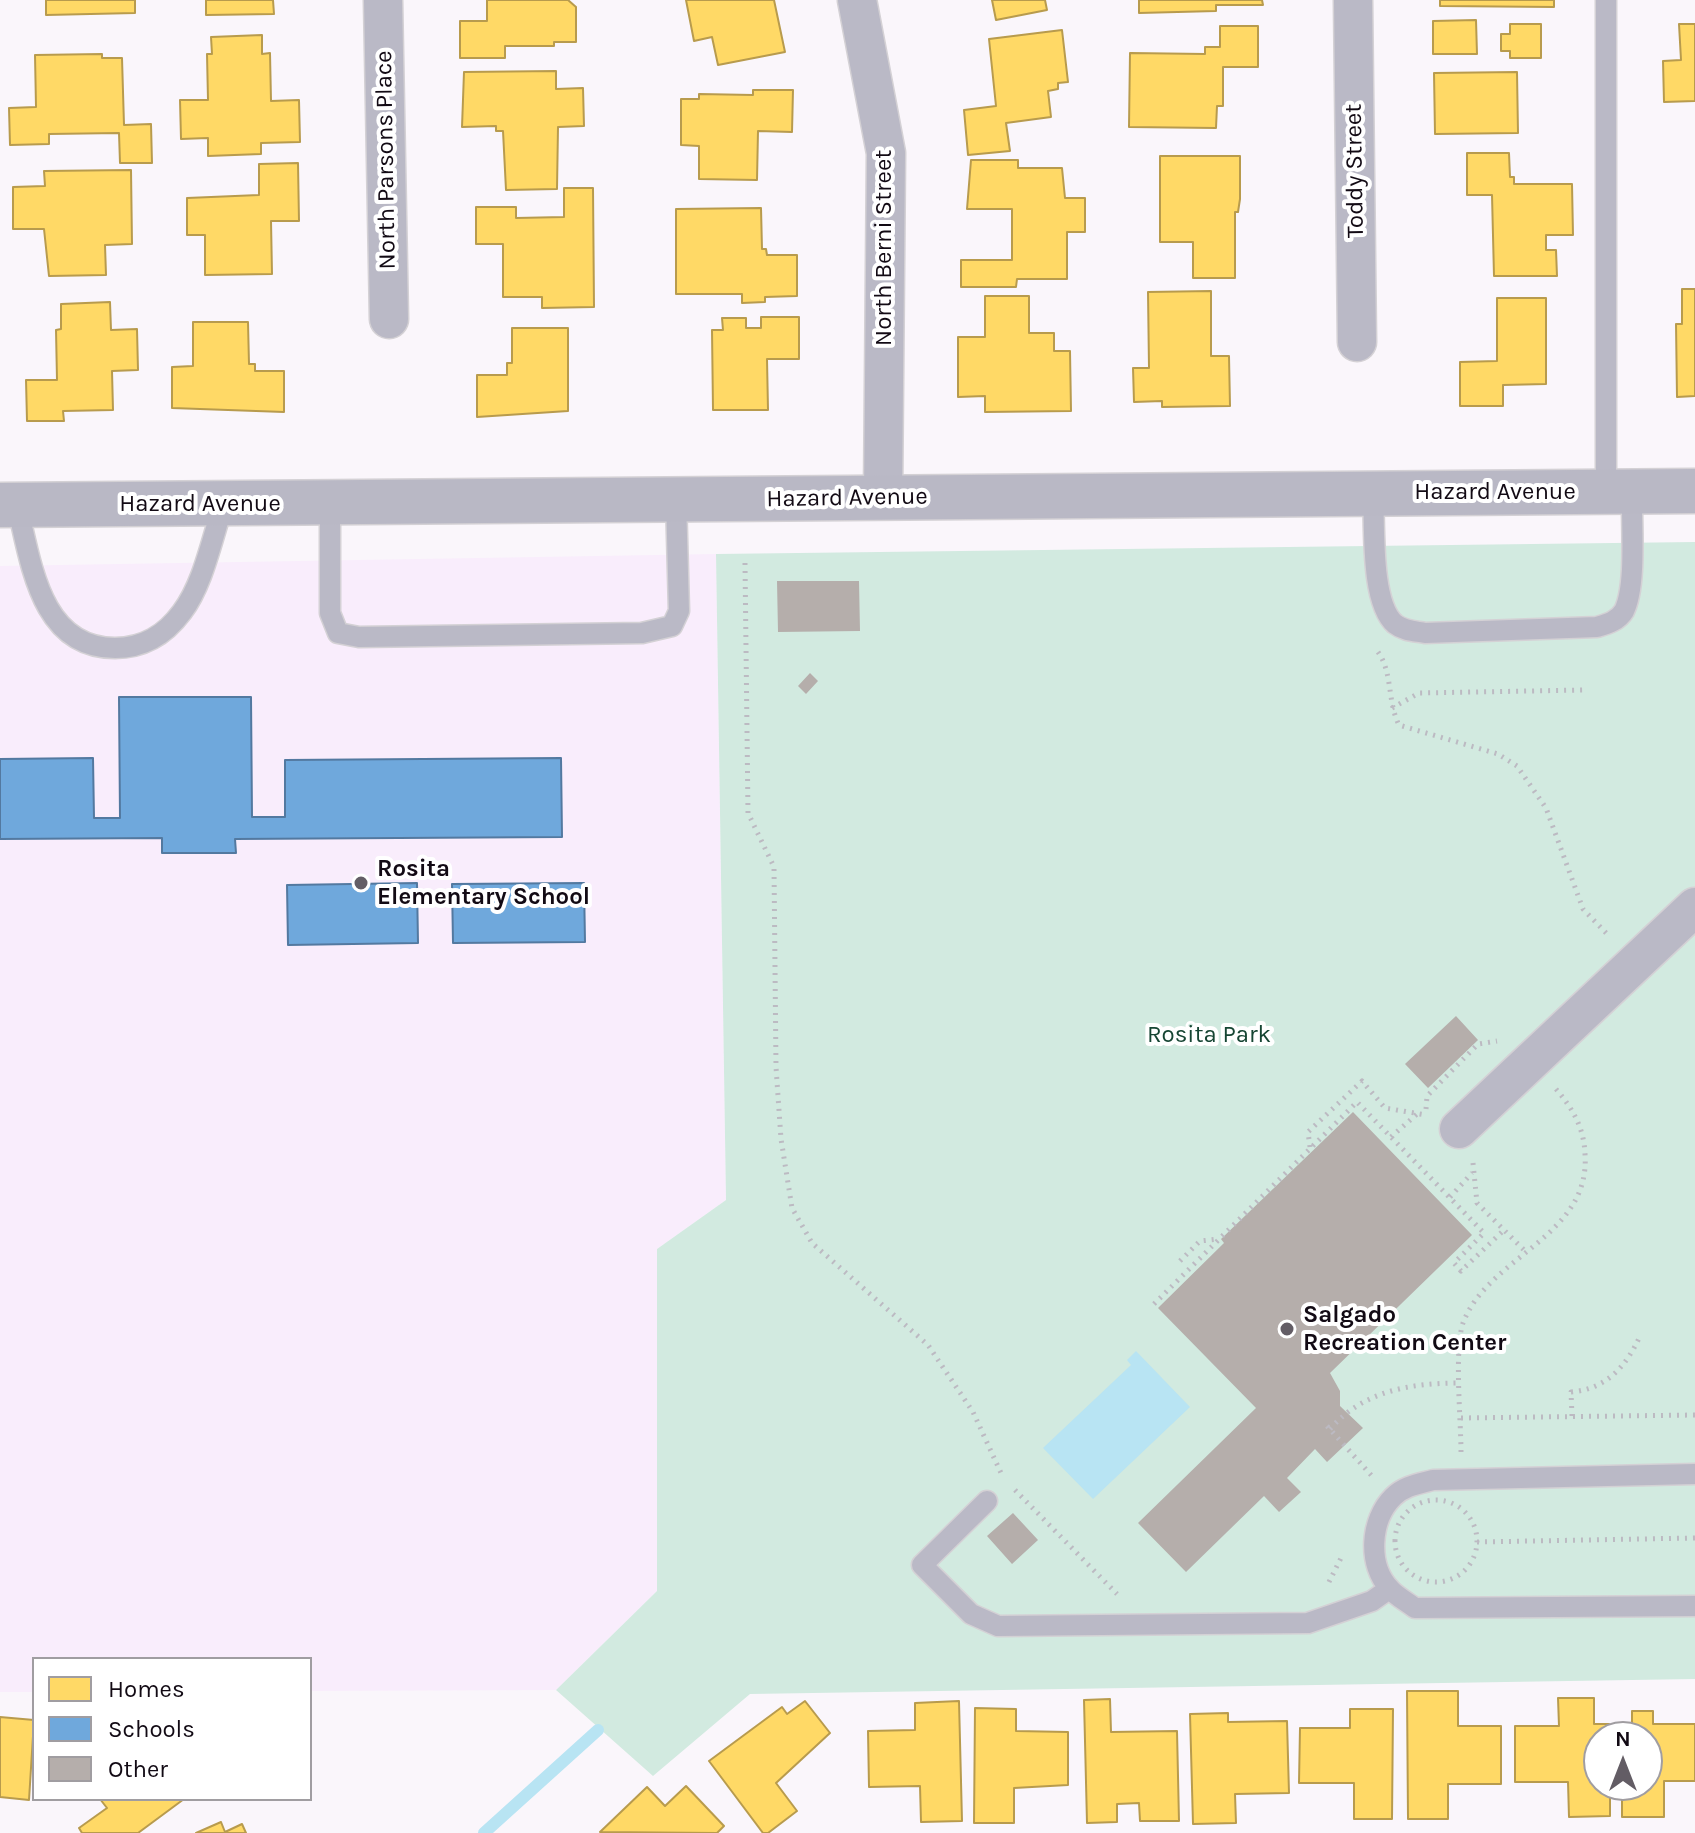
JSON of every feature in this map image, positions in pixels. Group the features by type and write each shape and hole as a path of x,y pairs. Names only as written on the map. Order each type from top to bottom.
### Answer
{"street":[{"name":"North Parsons Place","path":"383,0 389,319"},
{"name":"North Berni Street","path":"857,0 886,153 883,497"},
{"name":"Toddy Street","path":"1353,0 1357,342"},
{"name":"Hazard Avenue","path":"8,505 1695,491"},
{"path":"1459,1129 1695,907"}],"lane":[{"path":"1373,493 1382,605 1392,621 1404,630 1425,633 1597,627 1613,622 1623,611 1628,586 1619,491 1606,0"},
{"path":"330,503 330,613 338,633 359,637 642,633 672,626 679,611 676,499"},
{"path":"8,505 38,591 50,613 87,644 133,648 158,637 183,611 224,503"},
{"path":"1695,1474 1461,1478 1409,1486 1392,1497 1377,1521 1374,1541 1377,1567 1389,1589 1415,1608 1695,1606"},
{"path":"987,1501 922,1565 971,1614 998,1626 1308,1623 1372,1601 1389,1589"}],"path":[{"path":"745,563 748,813 774,867 776,1067 781,1139 792,1208 812,1243 928,1345 973,1412 1004,1479 1107,1586 1122,1597"},
{"path":"1375,647 1385,661 1392,708 1399,725 1498,754 1517,766 1546,808 1583,909 1635,963"},
{"path":"1392,708 1419,693 1584,690"},
{"path":"1391,1137 1422,1114 1427,1096 1478,1044 1491,1040 1508,1043 1558,1091 1578,1120 1584,1137 1586,1163 1582,1183 1569,1212 1470,1309 1460,1338 1461,1478"},
{"path":"1310,1148 1308,1132 1362,1081 1385,1108 1422,1114 1459,1129 1469,1144 1477,1203 1527,1253"},
{"path":"1154,1304 1357,1102 1484,1233 1454,1263 1461,1271 1504,1230"},
{"path":"1450,1197 1472,1172"},
{"path":"1180,1261 1200,1241 1220,1239"},
{"path":"1572,1416 1571,1392 1600,1385 1614,1375 1640,1336"},
{"path":"1366,1483 1372,1476 1328,1427 1353,1407 1376,1396 1431,1383 1461,1383"},
{"path":"1461,1418 1695,1415"},
{"path":"1438,1500 1460,1508 1469,1516 1477,1542 1465,1569 1456,1577 1433,1582 1412,1574 1398,1556 1395,1545 1400,1522 1406,1513 1426,1501 1438,1500"},
{"path":"1477,1542 1695,1538"},
{"path":"1325,1585 1334,1579 1343,1548"}],"shaded area":[{"name":"Rosita Elementary School","path":"716,554 726,1200 657,1249 657,1591 556,1690 312,1691 312,1657 32,1657 32,1692 0,1692 0,566"}],"green space":[{"name":"Rosita Park","path":"1695,542 1695,1679 750,1694 653,1776 556,1690 657,1591 657,1249 726,1200 716,554"}],"water":[{"path":"1136,1351 1190,1407 1093,1499 1043,1448 1131,1365 1127,1360"}],"building: Homes":[{"path":"46,0 135,0 135,13 46,15"},
{"path":"206,0 273,0 274,14 206,15"},
{"path":"487,0 568,0 576,7 576,42 554,42 554,46 505,46 505,58 460,58 460,21 487,21"},
{"path":"686,0 774,0 785,52 718,65 712,37 694,41"},
{"path":"992,0 1045,0 1047,10 996,20"},
{"path":"1139,0 1262,0 1263,5 1216,5 1216,11 1139,13"},
{"path":"1440,0 1554,0 1554,7 1440,6"},
{"path":"1476,20 1477,54 1433,54 1433,21"},
{"path":"1510,24 1541,24 1541,58 1510,58 1510,51 1501,51 1501,34 1510,34"},
{"path":"1679,24 1695,24 1695,101 1664,102 1663,61 1681,60"},
{"path":"1220,26 1258,26 1258,67 1223,67 1223,106 1217,106 1216,128 1129,127 1130,53 1205,54 1205,47 1220,47"},
{"path":"1062,30 1068,82 1058,83 1058,89 1048,91 1051,117 1006,123 1010,151 968,155 964,110 996,106 989,39"},
{"path":"262,35 262,54 270,53 271,101 299,100 300,142 261,143 261,154 208,156 208,138 181,139 180,100 208,100 207,54 212,54 211,37"},
{"path":"102,54 102,58 122,58 124,125 151,124 152,163 120,163 119,133 49,134 49,144 10,145 9,108 36,107 35,55"},
{"path":"556,71 556,89 583,88 584,126 558,127 557,189 506,190 503,131 496,131 496,126 462,127 464,72"},
{"path":"1517,72 1518,133 1435,134 1434,73"},
{"path":"753,90 793,90 792,132 758,131 757,180 699,179 699,146 681,145 681,99 699,99 699,94 753,95"},
{"path":"1467,153 1509,153 1510,177 1514,177 1514,184 1572,184 1573,235 1546,235 1546,250 1556,250 1557,276 1494,276 1492,195 1467,195"},
{"path":"1160,156 1240,156 1240,199 1238,212 1235,212 1235,278 1193,278 1193,242 1160,242"},
{"path":"971,160 1018,160 1018,168 1062,168 1065,198 1085,198 1085,232 1067,232 1067,279 1017,279 1016,287 961,287 961,260 1012,260 1012,209 967,209"},
{"path":"298,163 299,221 271,221 272,274 205,275 205,235 187,235 187,198 259,195 259,164"},
{"path":"131,170 132,244 105,245 106,275 49,276 44,229 13,229 13,187 45,186 44,171"},
{"path":"564,188 593,188 594,307 542,308 542,297 503,297 503,244 476,244 476,207 516,207 516,218 564,217"},
{"path":"761,208 762,249 766,249 767,255 797,255 797,296 765,297 765,302 742,303 742,294 676,294 676,209"},
{"path":"1682,289 1695,289 1695,396 1677,397 1676,324 1682,324"},
{"path":"1211,291 1211,356 1229,356 1230,406 1162,407 1162,401 1134,402 1133,368 1149,368 1148,292"},
{"path":"985,296 1029,296 1029,333 1054,333 1054,351 1070,351 1071,411 985,412 985,396 958,397 958,337 985,337"},
{"path":"1497,298 1546,298 1546,384 1503,385 1503,406 1460,406 1460,362 1497,361"},
{"path":"110,302 111,330 137,329 138,370 112,371 113,410 63,411 64,421 27,421 26,380 57,380 56,330 61,329 61,304"},
{"path":"761,317 799,317 799,359 767,359 768,410 713,410 712,330 723,330 722,318 746,318 746,328 761,328"},
{"path":"193,322 248,322 249,364 255,364 255,371 284,371 284,412 172,408 172,367 193,366"},
{"path":"512,328 568,328 568,411 477,417 477,375 507,375 507,363 512,363"},
{"path":"1407,1691 1458,1691 1458,1726 1501,1726 1501,1784 1448,1784 1448,1819 1408,1819"},
{"path":"1558,1698 1594,1698 1594,1721 1583,1721 1583,1801 1610,1801 1610,1816 1569,1817 1568,1782 1515,1782 1515,1726 1559,1726"},
{"path":"1110,1699 1111,1732 1177,1731 1179,1821 1140,1821 1139,1803 1117,1804 1117,1822 1087,1823 1084,1700"},
{"path":"805,1701 830,1733 776,1783 797,1811 768,1833 763,1833 709,1761 782,1707 787,1714"},
{"path":"959,1701 962,1821 921,1822 920,1786 869,1787 868,1731 915,1730 915,1703"},
{"path":"975,1708 1016,1709 1016,1731 1068,1732 1068,1785 1014,1788 1014,1823 974,1823"},
{"path":"1350,1709 1393,1709 1392,1819 1354,1819 1354,1783 1299,1783 1300,1728 1350,1728"},
{"path":"1632,1711 1653,1711 1653,1721 1632,1721"},
{"path":"1228,1713 1228,1722 1287,1721 1289,1793 1235,1794 1236,1823 1193,1824 1190,1714"},
{"path":"0,1717 32,1720 29,1800 0,1797"},
{"path":"1663,1724 1695,1724 1695,1781 1664,1781 1664,1817 1622,1817 1622,1801 1663,1801"},
{"path":"686,1786 724,1826 717,1833 600,1832 647,1787 665,1806"},
{"path":"102,1801 181,1801 138,1833 82,1833 79,1828 107,1808"},
{"path":"221,1822 225,1832 242,1824 246,1833 196,1833"}],"building: Schools":[{"path":"119,697 251,697 252,817 285,817 285,760 561,758 562,837 235,839 236,853 162,853 162,838 0,839 0,759 93,758 94,818 120,818"},
{"path":"417,883 418,943 288,945 287,885"},
{"path":"584,883 585,942 453,943 452,884"}],"building: Other":[{"path":"777,581 859,581 860,631 778,632"},
{"path":"810,673 818,681 806,694 798,686"},
{"path":"1456,1016 1478,1040 1428,1088 1405,1064"},
{"path":"1353,1112 1472,1235 1330,1373 1340,1391 1340,1406 1363,1428 1327,1462 1315,1449 1287,1478 1301,1492 1279,1512 1264,1496 1186,1572 1138,1523 1256,1408 1158,1308 1224,1243 1221,1239"},
{"path":"1013,1513 1038,1540 1012,1564 987,1536"}],"waterway":[{"path":"484,1833 598,1730"}],"place":[{"name":"Rosita Elementary School","path":"361,883"},
{"name":"Salgado Recreation Center","path":"1287,1329"}]}
